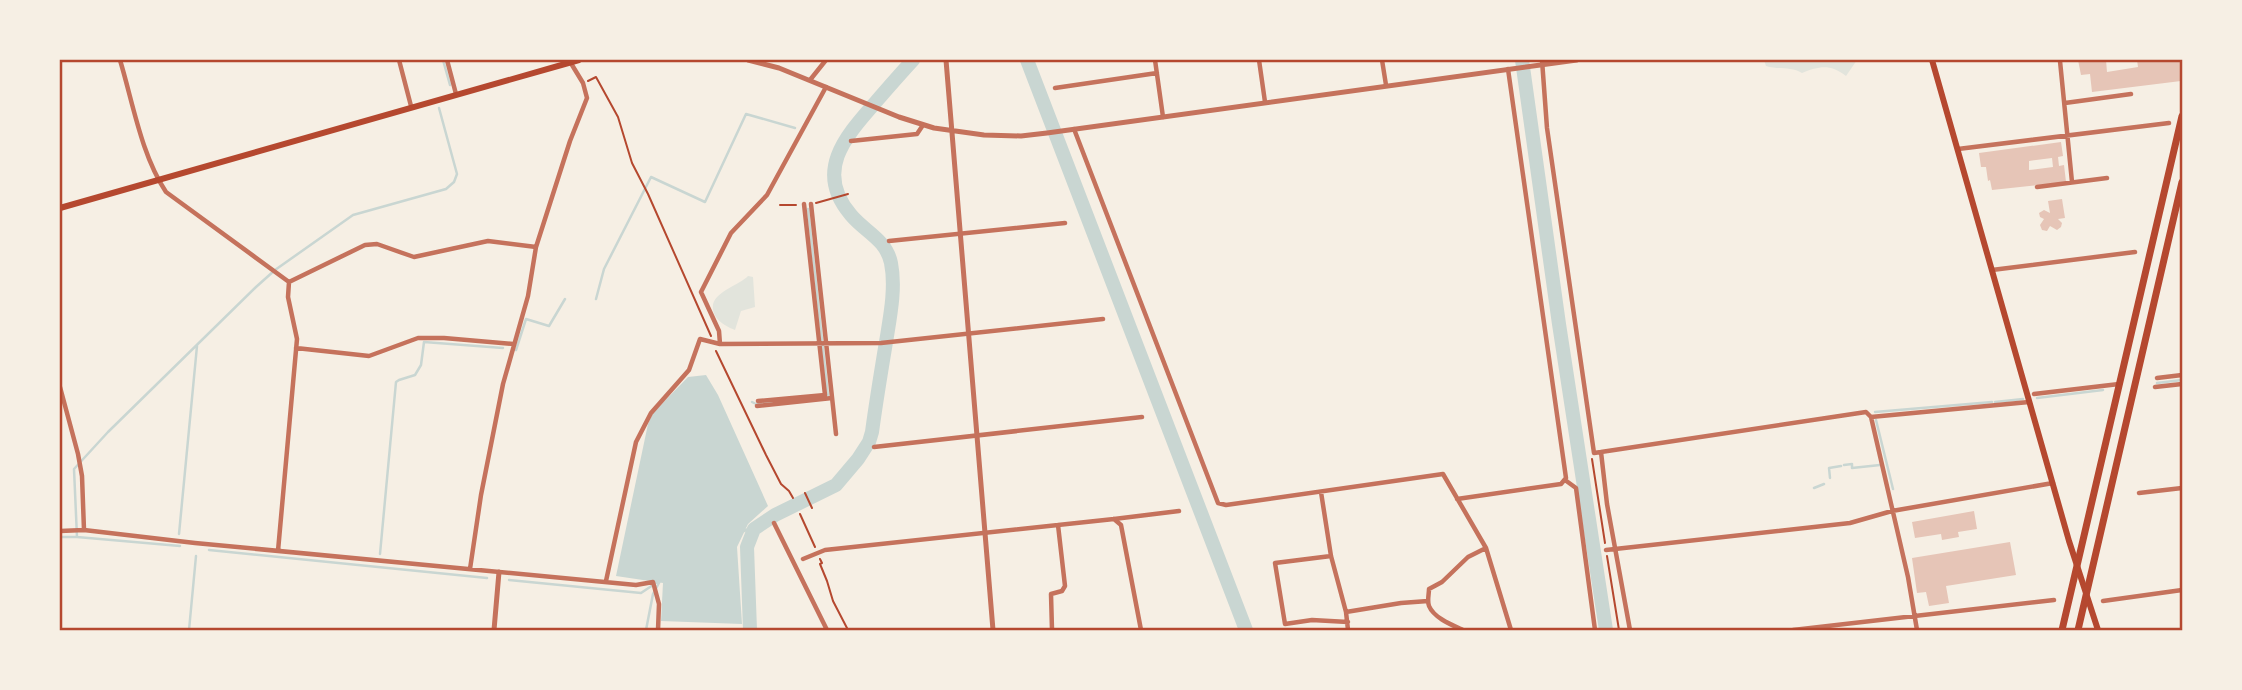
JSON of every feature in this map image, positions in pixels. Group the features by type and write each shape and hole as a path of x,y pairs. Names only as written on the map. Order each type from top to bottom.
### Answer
{"highway":[{"path":"2062,631 2182,116"},
{"path":"2078,631 2182,182"}],"main road":[{"path":"60,208 579,60"},
{"path":"1932,60 2098,631"}],"street":[{"path":"120,60 144,143 157,179 166,192 289,282"},
{"path":"399,60 411,106"},
{"path":"447,60 456,94"},
{"path":"748,60 810,80 923,125 952,131 1008,136 1064,131 1541,62 1577,60"},
{"path":"810,80 826,60"},
{"path":"946,60 993,631"},
{"path":"1155,60 1163,117"},
{"path":"1259,60 1265,102"},
{"path":"1382,60 1386,85"},
{"path":"470,569 481,495 503,384 528,296 536,247 587,98 583,83 569,61"},
{"path":"2060,61 2072,182"},
{"path":"1541,62 1547,128 1598,452 1630,631"},
{"path":"1509,68 1565,480 1576,488 1595,631"},
{"path":"1055,89 1157,73"},
{"path":"720,344 719,331 701,292 732,233 767,195 825,87"},
{"path":"2065,103 2131,94"},
{"path":"1958,149 2169,122"},
{"path":"851,141 917,134 923,125"},
{"path":"1074,129 1217,503 1226,506 1443,474 1486,548 1511,631"},
{"path":"2036,187 2107,178"},
{"path":"804,204 836,434"},
{"path":"811,204 825,395 757,404 832,398"},
{"path":"889,241 1065,223"},
{"path":"289,282 365,245 377,244 414,257 488,241 536,247"},
{"path":"1992,270 2135,253"},
{"path":"278,551 297,339 288,297 289,282"},
{"path":"606,581 636,442 651,413 689,370 700,339 720,344 881,343 1103,319"},
{"path":"296,348 369,356 418,338 513,344"},
{"path":"2157,378 2182,375"},
{"path":"2034,394 2119,384"},
{"path":"2155,387 2182,384"},
{"path":"60,387 82,477 83,530"},
{"path":"1871,417 2030,402"},
{"path":"1598,452 1866,412 1871,417 1908,577 1917,631"},
{"path":"874,447 1142,417"},
{"path":"1457,499 1561,484 1565,480"},
{"path":"1606,550 1850,523 1892,511 2053,483"},
{"path":"2139,493 2182,488"},
{"path":"1321,492 1331,556 1346,612 1348,631"},
{"path":"803,559 825,550 1179,511"},
{"path":"1114,519 1121,525 1141,631"},
{"path":"774,523 827,631"},
{"path":"1052,631 1051,594 1062,591 1065,586 1058,525"},
{"path":"60,531 83,530 636,584 653,582 659,604 658,631"},
{"path":"1463,631 1436,614 1427,601 1429,587 1442,582 1458,564 1486,548"},
{"path":"1331,556 1275,564 1285,624 1312,620 1348,622"},
{"path":"494,631 499,572"},
{"path":"2103,601 2182,590"},
{"path":"1794,631 2054,600"},
{"path":"1346,612 1427,601"}],"path":[{"path":"583,83 596,77 618,117 632,163 647,192"},
{"path":"835,199 847,194"},
{"path":"1598,452 1591,462 1619,631"},
{"path":"805,493 812,508"},
{"path":"800,514 833,601 848,631"}],"shaded area":[{"path":"1764,60 1857,60 1846,76 1830,68 1802,73 1771,67 1766,66"},
{"path":"748,276 753,277 755,307 741,311 735,330 716,317 714,302 723,292"},
{"path":"706,375 718,395 768,506 748,524 737,547 742,624 661,621 663,583 616,576 648,424 653,413 688,377"}],"building":[{"path":"2078,60 2106,60 2107,72 2138,67 2137,60 2182,60 2181,81 2092,92 2090,74 2081,75"},
{"path":"2061,142 2063,156 2058,157 2059,166 2064,165 2066,182 1992,190 1986,167 1981,167 1979,153","holes":["2052,158 2053,167 2029,170 2029,161"]},
{"path":"2062,199 2065,218 2058,219 2062,223 2061,227 2057,230 2050,226 2047,231 2042,230 2040,225 2044,219 2039,213 2044,210 2050,213 2048,201"},
{"path":"1974,511 1977,529 1958,532 1959,537 1942,540 1941,534 1915,538 1912,522"},
{"path":"2010,542 2016,575 1946,586 1949,603 1929,606 1926,592 1917,593 1912,558"}],"waterway":[{"path":"443,60 450,85"},
{"path":"750,630 747,547 754,529 775,515 836,485 858,459 872,432 891,313 891,263 885,248 851,215 840,199 834,170 844,142 853,129 913,60"},
{"path":"1027,60 1246,630"},
{"path":"1522,60 1606,630"},
{"path":"77,537 74,469 108,432 256,287 275,270 353,215 446,189 454,182 457,174 439,108"},
{"path":"596,299 604,269 651,177 705,202 746,114 795,128"},
{"path":"808,209 828,396"},
{"path":"516,350 526,319 549,326 565,299"},
{"path":"380,554 396,382 415,375 421,365 424,342 503,348"},
{"path":"179,534 197,346"},
{"path":"2157,383 2182,380"},
{"path":"2037,398 2103,390"},
{"path":"1995,402 2023,399"},
{"path":"752,402 756,404 786,401"},
{"path":"1875,412 1992,402"},
{"path":"1876,420 1893,489"},
{"path":"1844,465 1852,464 1852,468 1880,465"},
{"path":"1830,478 1829,468 1841,466"},
{"path":"1814,488 1824,484"},
{"path":"744,531 759,524"},
{"path":"60,537 180,546"},
{"path":"209,550 487,578"},
{"path":"189,630 196,556"},
{"path":"509,580 641,593 659,581"},
{"path":"646,630 653,594 660,581"}]}
